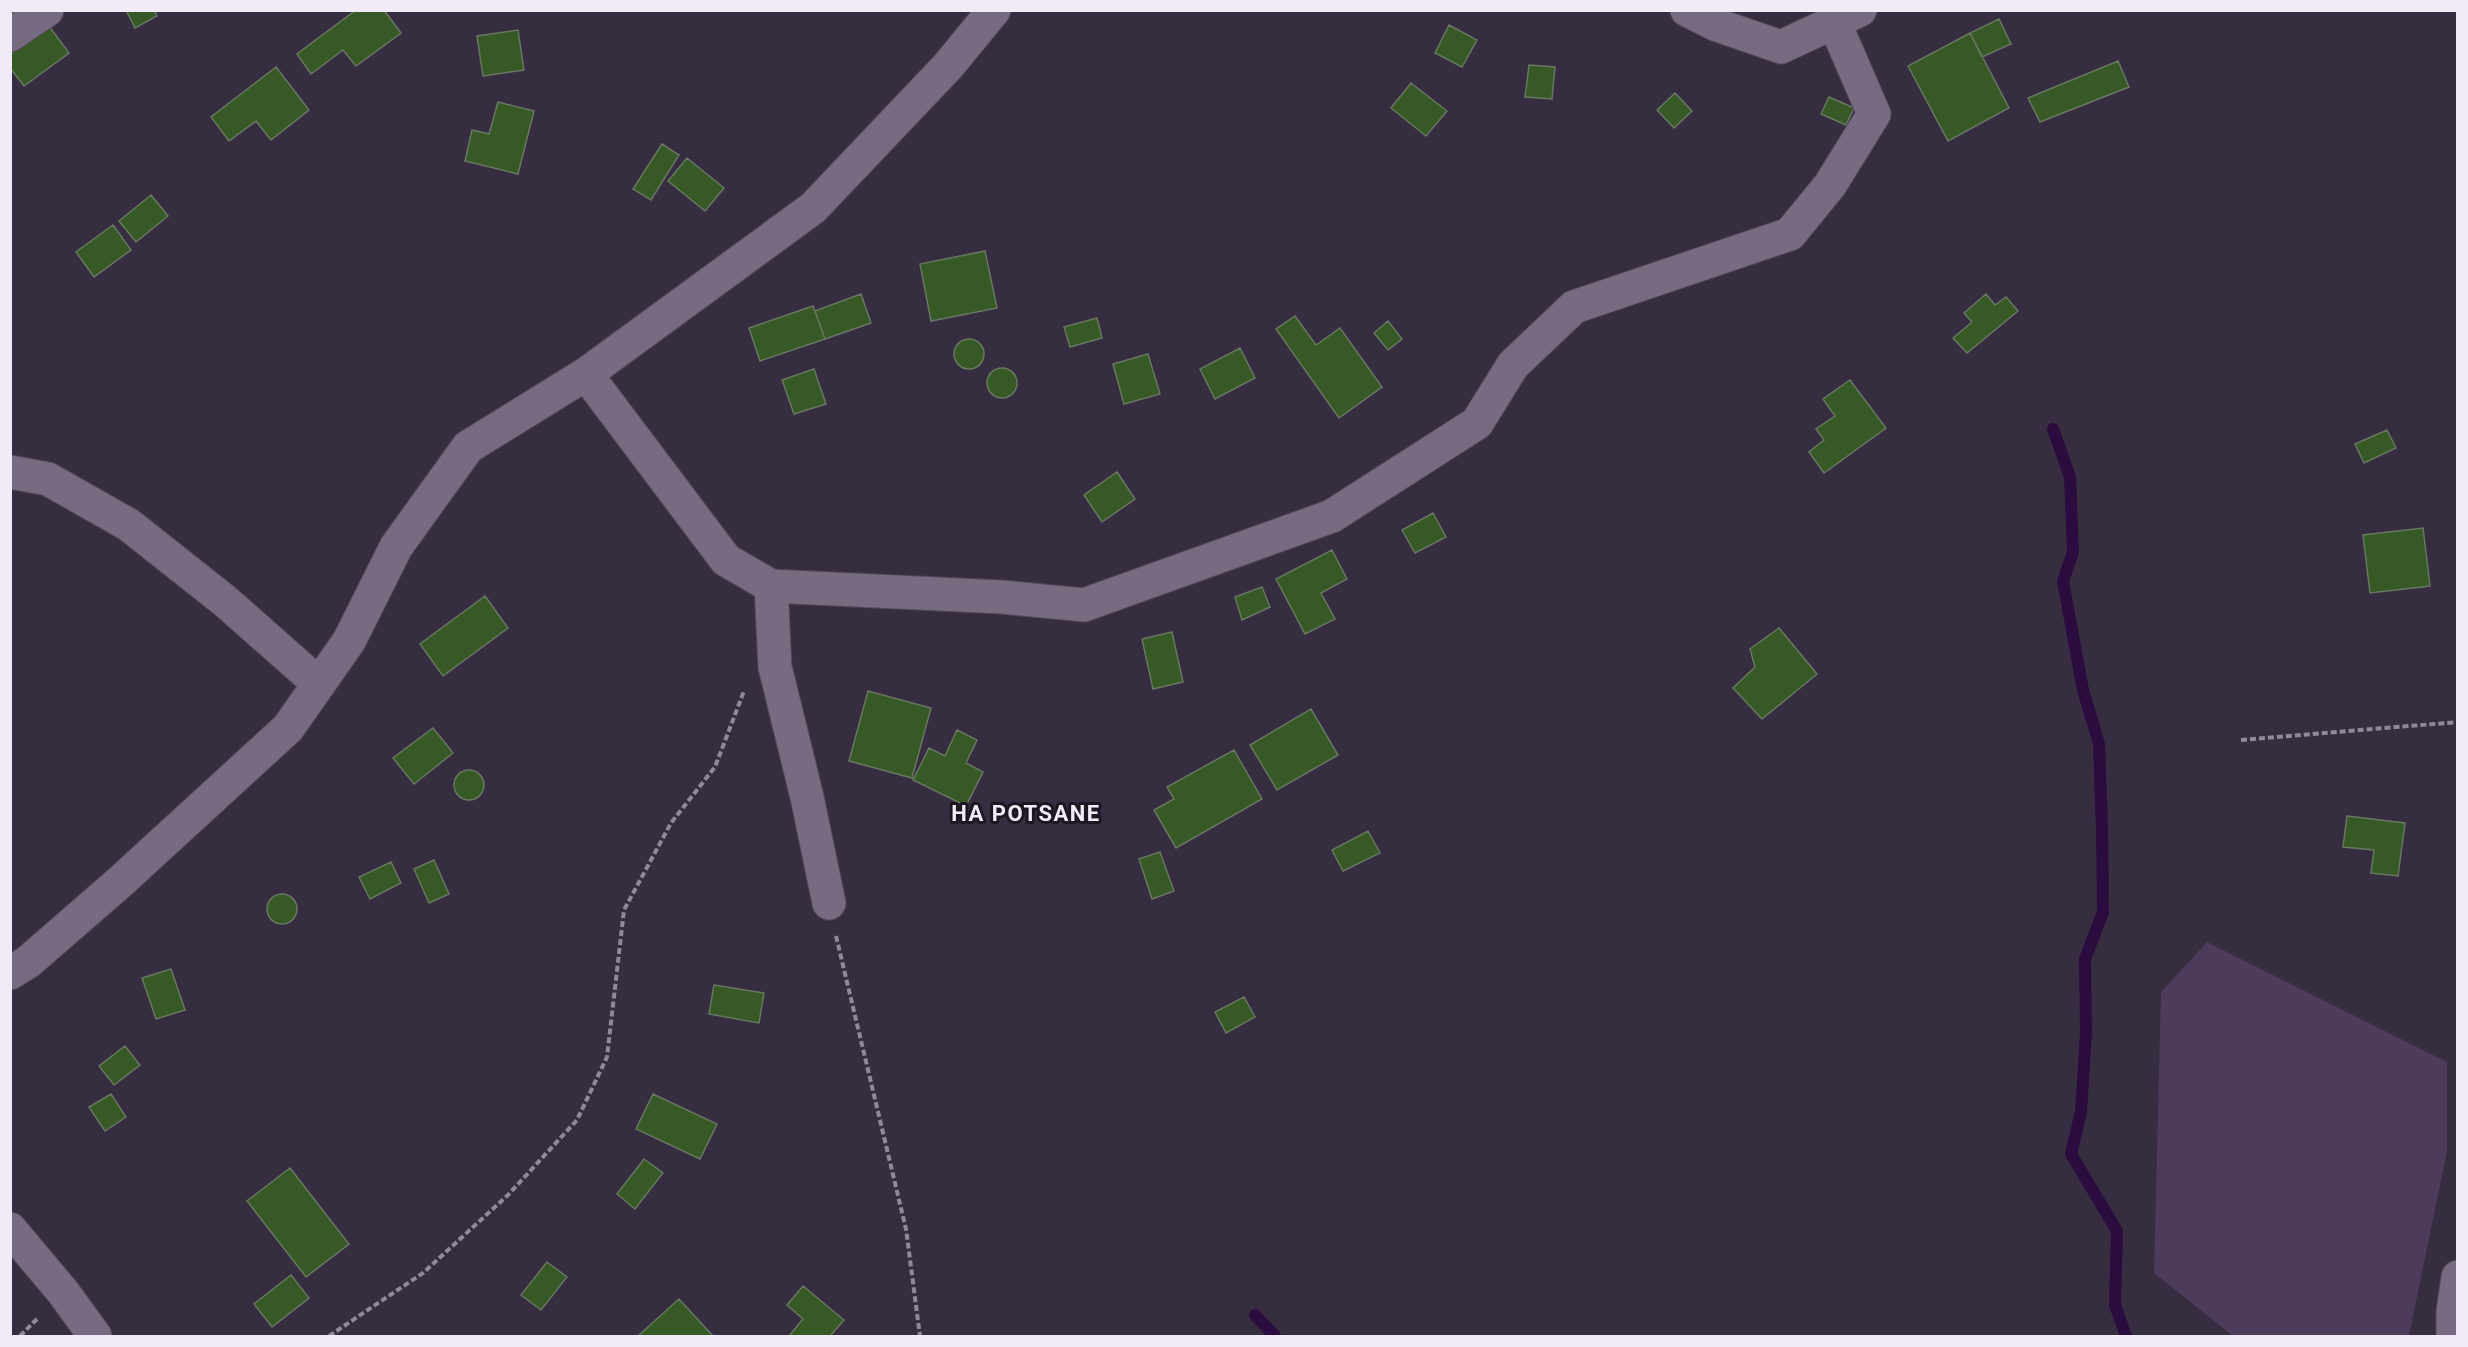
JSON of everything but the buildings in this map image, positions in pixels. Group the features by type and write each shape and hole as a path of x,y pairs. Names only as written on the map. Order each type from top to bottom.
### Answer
{"street":[{"path":"10,35 47,10"},
{"path":"10,974 28,962 112,889 288,728 349,640 396,547 468,447 586,374 813,208 948,66 994,10"},
{"path":"586,374 726,560 771,586 1002,597 1084,605 1332,516 1477,423 1513,365 1574,307 1790,234 1830,185 1874,114 1847,17 1781,47 1717,25 1687,10"},
{"path":"10,472 48,479 129,525 225,601 319,684"},
{"path":"771,586 775,667 807,797 829,903"},
{"path":"10,1229 95,1336"},
{"path":"2453,1336 2457,1277"}],"path":[{"path":"329,1336 423,1273 508,1195 577,1120 607,1058 624,910 671,822 714,767 742,693 775,667"},
{"path":"2241,741 2457,722"},
{"path":"829,903 906,1229 920,1336"}],"shaded area":[{"path":"2207,942 2447,1062 2447,1151 2409,1336 2233,1336 2154,1273 2161,992"}],"waterway":[{"path":"2053,429 2070,477 2073,552 2063,581 2083,690 2099,744 2102,829 2103,912 2085,959 2086,1033 2081,1112 2071,1154 2117,1231 2115,1305 2126,1336"},
{"path":"1255,1315 1275,1336"}],"district":[{"name":"HA POTSANE","path":"1026,813"}]}
